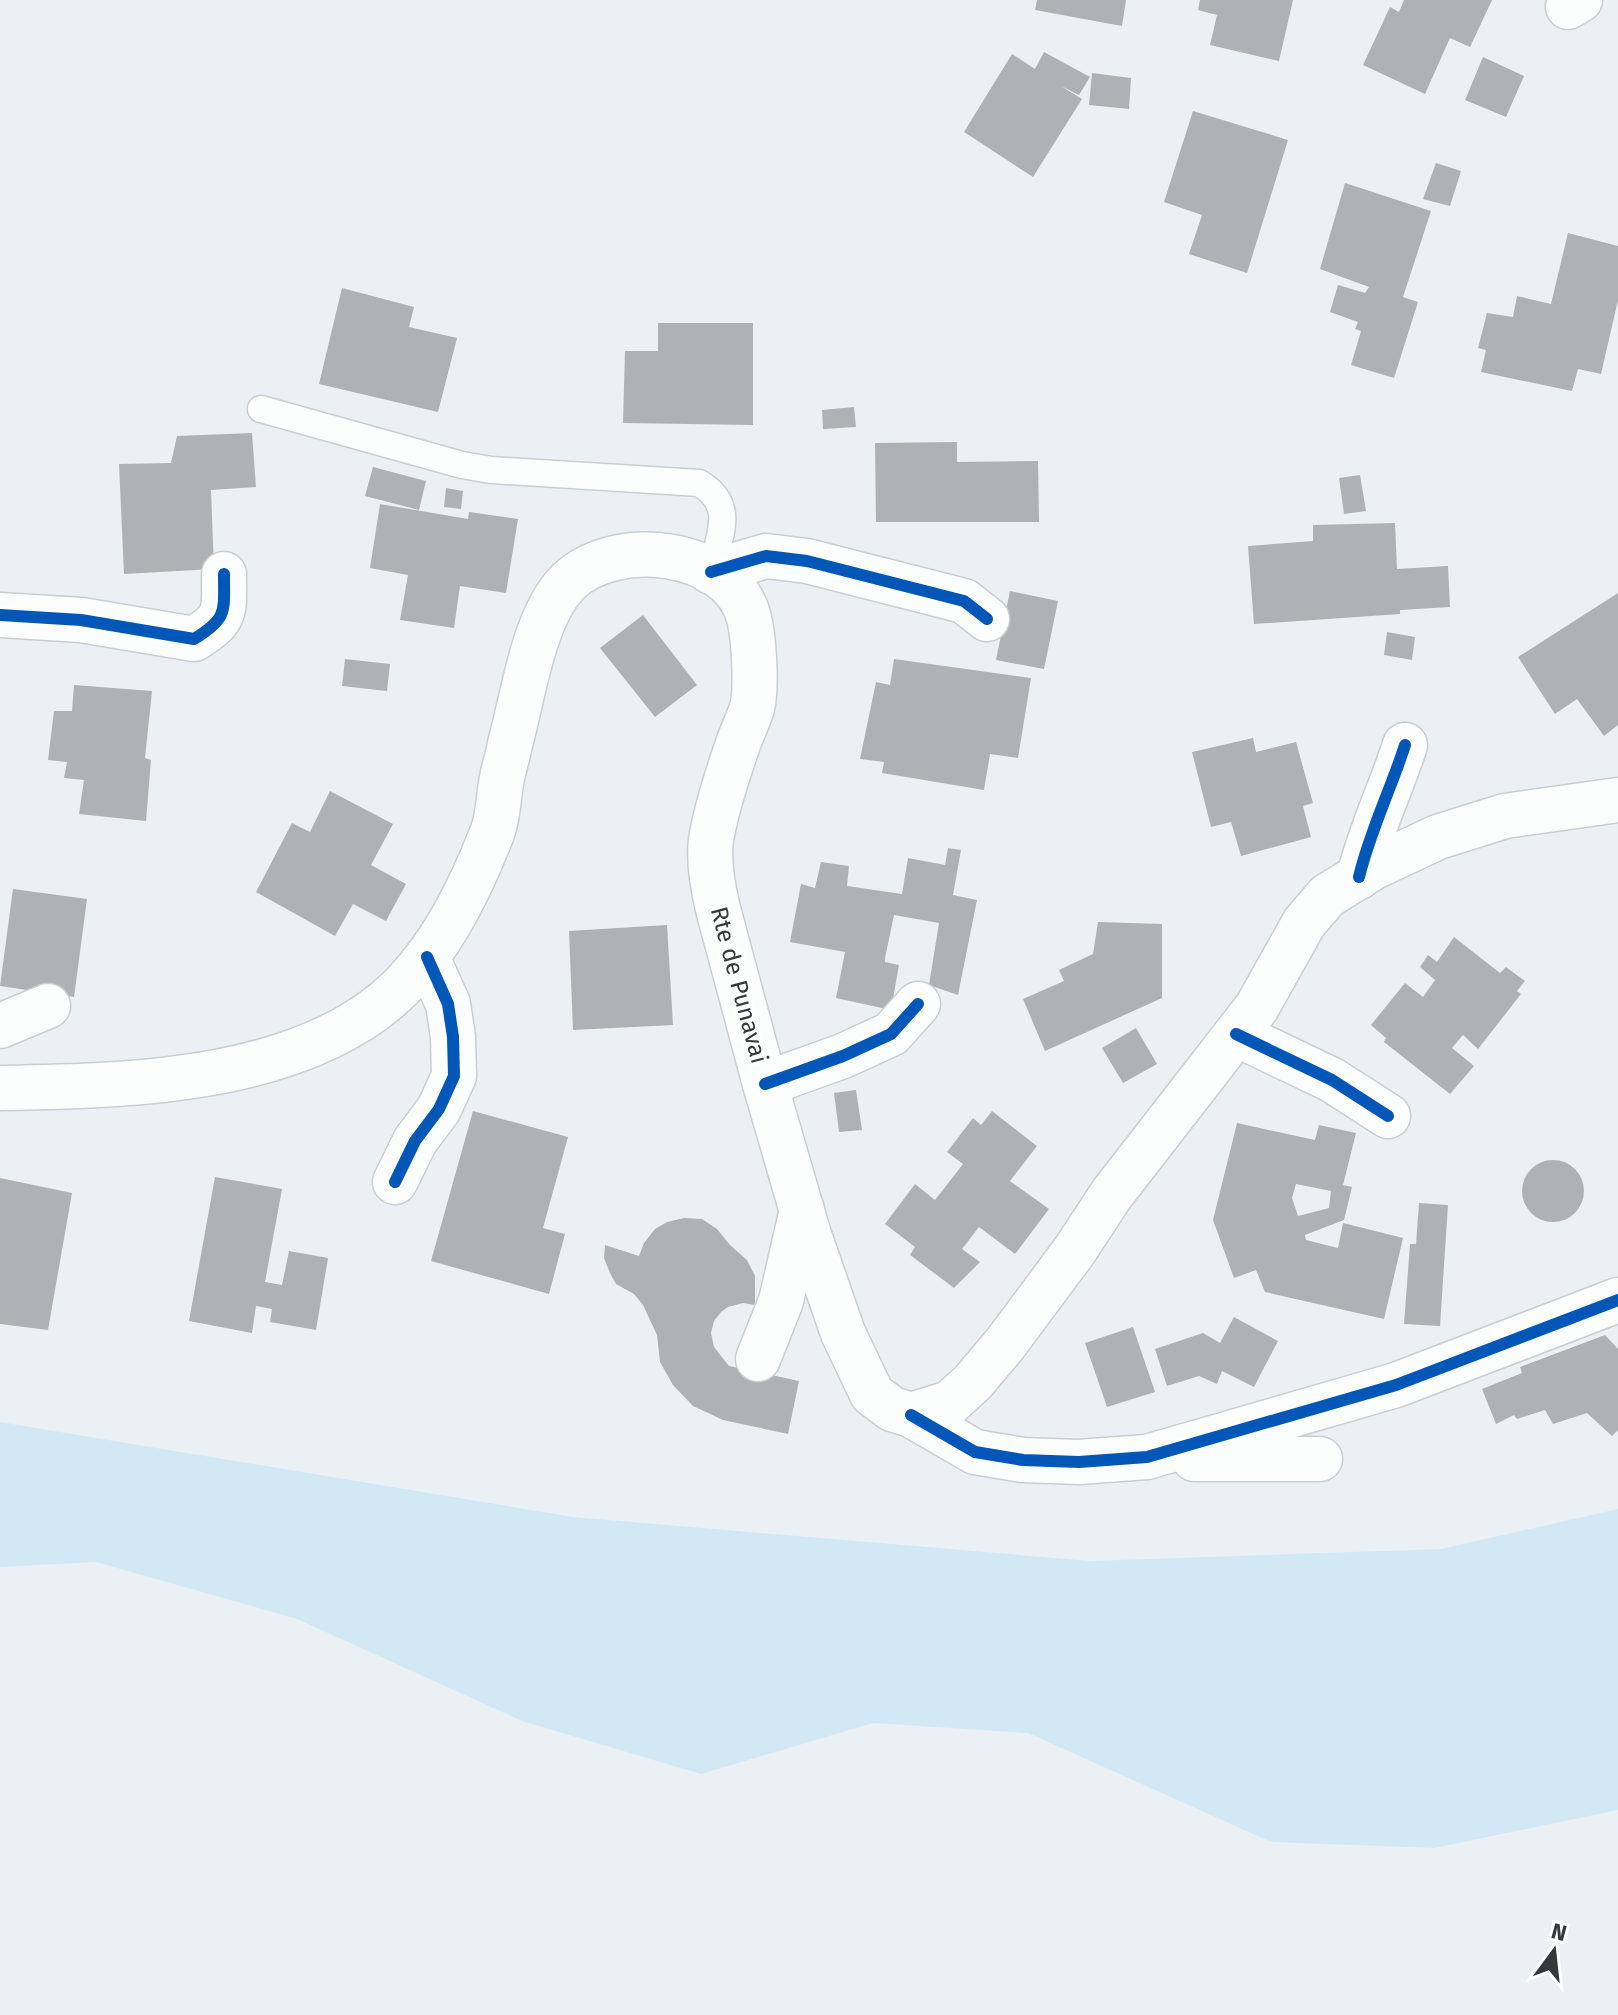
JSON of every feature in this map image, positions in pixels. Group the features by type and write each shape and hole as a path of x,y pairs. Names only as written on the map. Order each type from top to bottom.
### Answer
{"main road":[{"name":"Rte de Punavai","path":"0,1088 139,1084 269,1060 319,1043 378,1007 406,983 453,919 494,828 502,776 536,648 546,619 567,583 593,565 611,558 655,553 688,562 711,572 733,588 747,611 754,636 753,705 736,748 711,843 713,887 802,1210 843,1333 862,1375 872,1394 892,1409 911,1415 975,1452 1023,1460 1079,1462 1147,1457"},
{"path":"711,572 766,556 807,561 964,601 987,619"},
{"path":"0,615 81,620 194,639 216,625 224,609 224,574"},
{"path":"1359,877 1368,840 1405,745"},
{"path":"911,1415 950,1403 973,1382 1038,1302 1111,1195 1257,1007 1304,923 1327,896 1438,837 1505,816 1618,800"},
{"path":"395,1182 415,1141 439,1109 454,1076 448,1004 427,957"},
{"path":"765,1084 843,1056 891,1034 918,1004"},
{"path":"0,1026 48,1006"},
{"path":"1236,1034 1332,1080 1388,1116"},
{"path":"758,1359 781,1301 802,1210"},
{"path":"1147,1457 1396,1385 1618,1300"},
{"path":"1147,1457 1320,1459"}],"lane":[{"path":"261,409 462,465 491,470 699,483 711,490 721,503 723,517 711,572"}],"shaded area":[{"path":"0,1422 573,1517 1090,1561 1441,1549 1618,1509 1618,1810 1434,1848 1271,1842 1028,1733 873,1723 701,1774 522,1721 297,1619 96,1562 0,1567"}],"building":[{"path":"1037,0 1126,0 1122,26 1035,10"},
{"path":"1200,0 1293,0 1279,61 1210,45 1217,15 1198,10"},
{"path":"1404,0 1492,0 1470,47 1450,38 1425,94 1363,65 1390,7 1399,12"},
{"path":"1044,52 1090,77 1079,95 1061,86 1082,99 1033,177 964,132 1012,54 1035,69"},
{"path":"1483,57 1524,76 1506,117 1465,100"},
{"path":"1092,73 1131,78 1129,109 1089,105"},
{"path":"1193,111 1288,140 1247,273 1189,254 1202,215 1164,202"},
{"path":"1436,163 1461,171 1450,206 1423,199"},
{"path":"1345,183 1431,211 1403,297 1418,302 1394,378 1351,365 1361,331 1355,329 1358,322 1330,312 1338,285 1365,293 1369,287 1320,269"},
{"path":"1568,233 1618,246 1618,300 1601,374 1578,369 1572,391 1481,372 1486,350 1478,348 1487,313 1513,317 1517,296 1551,304"},
{"path":"342,288 414,307 409,327 457,338 438,412 319,384"},
{"path":"658,323 753,323 753,425 623,423 625,351 658,351"},
{"path":"854,407 856,427 823,429 822,410"},
{"path":"252,433 256,487 211,490 214,569 124,574 119,464 171,463 177,436"},
{"path":"957,442 957,462 1038,461 1039,522 876,522 875,443"},
{"path":"373,467 426,481 419,510 365,496"},
{"path":"1360,475 1366,511 1344,514 1339,478"},
{"path":"446,488 463,491 461,509 444,507"},
{"path":"380,504 468,519 469,512 518,519 506,593 460,586 454,628 400,620 408,575 370,568"},
{"path":"1395,523 1397,569 1448,566 1450,607 1400,610 1400,614 1254,624 1248,546 1313,541 1313,525"},
{"path":"1010,591 1058,601 1044,669 996,660"},
{"path":"1618,593 1618,725 1604,736 1577,699 1555,714 1518,657"},
{"path":"643,615 697,685 655,717 600,648"},
{"path":"1387,632 1415,637 1412,660 1384,655"},
{"path":"345,659 390,664 387,691 342,686"},
{"path":"894,659 1031,678 1018,758 990,754 984,790 882,773 884,762 860,759 876,682 890,685"},
{"path":"74,685 152,691 145,758 151,760 146,821 79,814 84,780 64,778 67,762 48,760 54,711 72,711"},
{"path":"1253,738 1256,752 1296,742 1313,803 1303,806 1311,837 1241,856 1231,822 1211,827 1192,752"},
{"path":"330,791 393,824 371,865 406,884 386,921 353,904 335,936 256,892 292,823 310,832"},
{"path":"948,848 961,850 953,895 977,900 958,995 929,985 939,923 894,915 885,958 885,962 899,965 891,1010 836,998 845,952 790,942 801,884 815,888 821,862 849,866 847,886 902,894 908,858 945,865"},
{"path":"13,889 87,899 74,997 0,986"},
{"path":"1098,922 1162,924 1162,998 1045,1051 1023,999 1064,981 1059,970 1093,954"},
{"path":"667,925 673,1025 573,1030 569,931"},
{"path":"1454,937 1500,973 1506,967 1525,981 1517,991 1521,994 1478,1049 1463,1035 1452,1048 1474,1066 1450,1094 1384,1042 1386,1038 1371,1025 1405,983 1423,997 1435,980 1420,967 1428,955 1437,962"},
{"path":"1136,1028 1157,1064 1123,1083 1102,1048"},
{"path":"856,1090 862,1130 839,1132 834,1093"},
{"path":"473,1111 568,1137 543,1228 565,1234 549,1294 431,1261"},
{"path":"992,1111 1037,1146 1010,1181 1049,1209 1015,1254 979,1227 962,1249 980,1262 954,1288 910,1255 915,1247 885,1224 915,1184 935,1200 963,1164 947,1152 973,1118 981,1125"},
{"path":"1237,1123 1315,1140 1319,1125 1356,1133 1343,1185 1352,1187 1344,1220 1305,1235 1306,1240 1338,1248 1343,1223 1403,1238 1384,1319 1265,1292 1256,1270 1234,1278 1213,1220","holes":["1296,1184 1331,1191 1329,1208 1298,1216 1292,1198"]},
{"path":"1553,1160 1575,1169 1584,1191 1575,1213 1553,1222 1531,1213 1522,1191 1531,1169"},
{"path":"215,1177 282,1189 265,1282 282,1285 289,1251 328,1258 316,1330 270,1322 272,1309 256,1306 252,1333 189,1321"},
{"path":"0,1178 72,1193 48,1330 0,1324"},
{"path":"1419,1203 1448,1205 1440,1326 1404,1324 1410,1244 1416,1244"},
{"path":"684,1218 702,1219 717,1229 747,1260 755,1276 755,1305 743,1303 728,1307 714,1321 711,1333 714,1347 729,1366 799,1381 788,1434 723,1420 693,1406 673,1385 660,1362 657,1335 643,1305 634,1294 616,1284 610,1273 604,1258 605,1245 639,1256 655,1229"},
{"path":"1234,1317 1278,1341 1254,1387 1222,1371 1217,1384 1199,1376 1167,1386 1155,1349 1203,1333 1220,1343"},
{"path":"1133,1327 1155,1392 1107,1407 1085,1343"},
{"path":"1605,1335 1618,1349 1618,1430 1612,1436 1587,1413 1553,1424 1545,1410 1517,1419 1514,1415 1496,1424 1482,1389 1522,1373 1520,1367"}],"cycle path":[{"path":"711,572 766,556 807,561 964,601 987,619"},
{"path":"0,615 81,620 194,639 213,625 222,613 224,574"},
{"path":"1359,877 1405,745"},
{"path":"395,1182 415,1141 439,1109 454,1076 448,1004 427,957"},
{"path":"765,1084 843,1056 891,1034 918,1004"},
{"path":"1236,1034 1332,1080 1388,1116"},
{"path":"911,1415 975,1452 1023,1460 1079,1462 1147,1457 1396,1385 1618,1300"}]}
